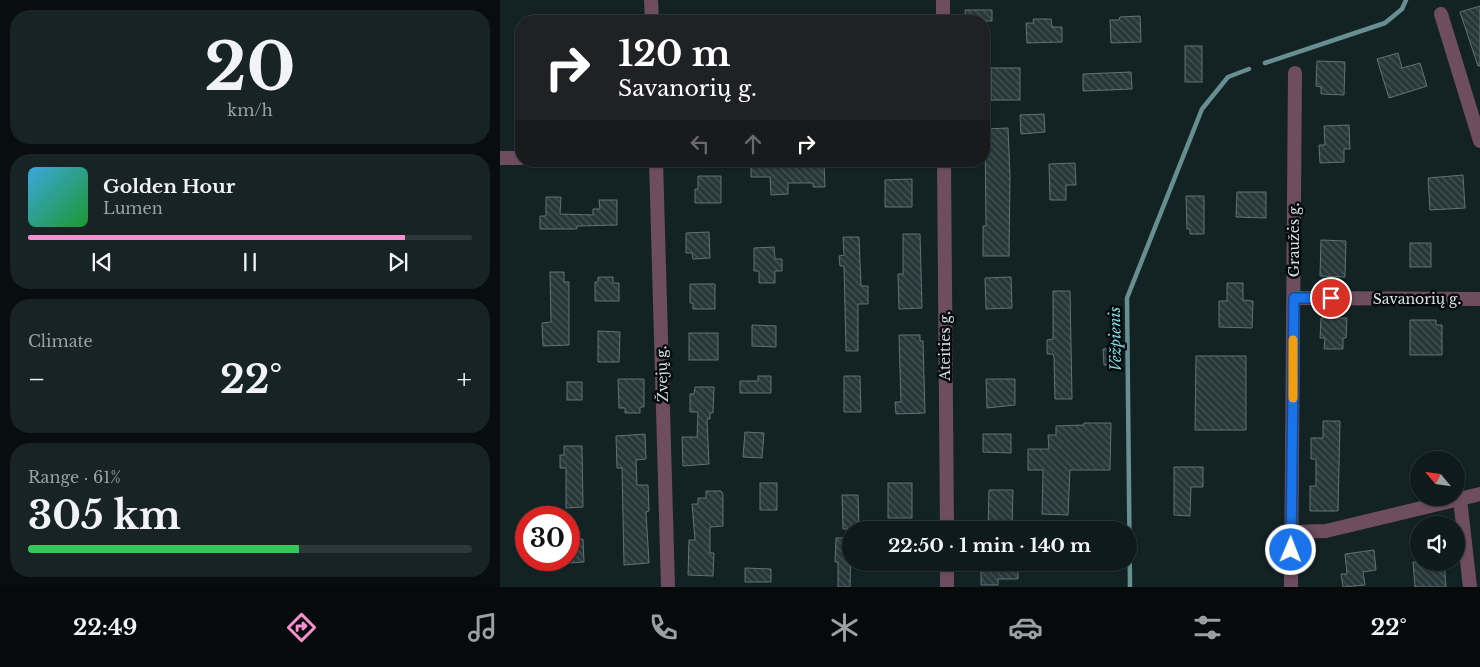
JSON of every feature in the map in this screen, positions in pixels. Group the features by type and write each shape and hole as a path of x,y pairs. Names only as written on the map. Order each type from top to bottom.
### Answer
{"street":[{"path":"651,0 652,15"},
{"path":"943,0 943,15"},
{"path":"1441,14 1480,141"},
{"name":"Graužės g.","path":"1291,587 1295,73"},
{"path":"500,158 515,158"},
{"name":"Žvejų g.","path":"656,167 668,587"},
{"name":"Ateities g.","path":"944,167 946,521"},
{"name":"Savanorių g.","path":"1294,298 1480,299"},
{"path":"1465,497 1480,494"},
{"path":"1292,532 1326,531 1428,506"},
{"path":"1461,506 1470,587"},
{"path":"947,571 947,587"}],"building":[{"path":"1480,6 1480,66 1478,66 1460,12"},
{"path":"965,10 992,10 992,21 990,21 990,15 965,15"},
{"path":"1140,16 1141,42 1111,43 1110,20 1119,20 1120,17"},
{"path":"1033,19 1051,19 1052,27 1062,27 1062,42 1027,43 1026,23 1034,23"},
{"path":"1185,46 1202,46 1202,82 1185,82"},
{"path":"1398,53 1402,68 1420,63 1427,86 1389,98 1377,59"},
{"path":"1317,61 1345,62 1344,95 1321,94 1321,87 1316,86"},
{"path":"991,68 1020,68 1020,100 991,100"},
{"path":"1131,72 1132,89 1083,91 1083,74"},
{"path":"1044,114 1045,132 1021,134 1020,115"},
{"path":"1349,125 1350,149 1344,149 1344,162 1320,163 1319,145 1325,145 1324,126"},
{"path":"1008,128 1010,176 1009,256 983,256 983,226 986,226 985,167 990,167 990,129"},
{"path":"1075,163 1076,185 1066,185 1066,200 1050,200 1049,164"},
{"path":"751,167 824,167 825,187 813,187 813,183 788,183 788,194 771,195 770,177 751,177"},
{"path":"1463,175 1465,208 1430,210 1428,178"},
{"path":"698,176 721,176 721,203 695,203 695,189 698,189"},
{"path":"912,179 912,207 885,207 885,180"},
{"path":"1237,192 1266,192 1266,218 1236,217"},
{"path":"1186,196 1204,196 1204,234 1190,234 1190,229 1187,229"},
{"path":"546,197 561,197 560,214 593,215 593,209 600,209 599,200 617,200 617,225 577,226 577,229 540,229 540,216 546,216"},
{"path":"709,232 710,258 693,259 692,253 686,253 686,233"},
{"path":"903,234 920,234 922,308 899,309 898,274 903,274"},
{"path":"843,237 859,237 861,286 868,286 868,304 858,304 858,351 846,351 844,266 840,266 839,256 844,255"},
{"path":"1321,240 1346,241 1345,277 1320,276"},
{"path":"1410,243 1431,243 1431,267 1410,267"},
{"path":"774,247 775,259 782,259 782,271 775,271 775,283 759,283 759,271 754,271 754,248"},
{"path":"550,272 564,272 564,282 569,282 569,345 543,346 542,323 551,322"},
{"path":"598,277 613,277 613,283 619,283 619,301 595,301 595,282 598,282"},
{"path":"1011,277 1012,308 986,309 985,278"},
{"path":"1227,283 1243,283 1243,300 1253,301 1252,328 1219,327 1219,301 1227,301"},
{"path":"690,284 715,284 715,309 693,309 693,303 690,303"},
{"path":"1053,291 1070,291 1072,399 1055,399 1054,358 1053,354 1047,354 1047,340 1053,339"},
{"path":"1321,318 1347,318 1346,338 1343,338 1343,349 1324,349 1325,338 1320,338"},
{"path":"1410,320 1436,320 1436,325 1442,325 1442,355 1410,355"},
{"path":"752,325 776,326 776,347 752,346"},
{"path":"598,331 620,332 619,362 598,362"},
{"path":"689,333 718,333 718,360 689,360"},
{"path":"899,335 920,335 920,341 923,341 925,413 896,414 895,402 901,402"},
{"path":"1117,348 1117,365 1104,365 1103,349"},
{"path":"1196,356 1246,356 1246,430 1195,430"},
{"path":"758,376 771,376 771,393 740,393 740,381 758,381"},
{"path":"844,376 860,376 861,412 844,412"},
{"path":"618,379 644,379 644,407 640,407 640,413 625,413 625,408 619,408"},
{"path":"986,379 1015,379 1015,405 987,408"},
{"path":"567,382 582,382 582,400 567,400"},
{"path":"695,387 714,387 713,413 710,413 710,419 707,419 709,464 683,466 682,437 697,437 698,412 690,412 690,394 694,394"},
{"path":"1323,421 1340,421 1338,511 1310,511 1310,486 1316,486 1316,459 1311,459 1311,438 1323,438"},
{"path":"1084,423 1111,423 1110,470 1070,470 1068,515 1042,514 1043,470 1028,470 1028,449 1049,449 1048,435 1056,435 1056,426 1084,425"},
{"path":"745,432 764,433 762,458 743,457"},
{"path":"645,434 646,459 636,460 637,485 648,485 649,511 646,512 649,563 624,565 622,468 617,468 616,436"},
{"path":"983,434 1011,434 1011,453 983,452"},
{"path":"564,446 582,446 583,507 566,506 566,468 560,468 560,455 564,455"},
{"path":"1174,467 1203,467 1203,487 1191,487 1190,516 1174,515"},
{"path":"760,483 777,483 777,510 760,510"},
{"path":"888,483 912,483 912,518 888,518"},
{"path":"989,490 1013,490 1012,521 988,521"},
{"path":"706,491 721,491 723,494 723,526 710,527 710,553 714,553 713,576 688,575 689,540 695,540 692,504 698,504 698,498 706,498"},
{"path":"842,495 858,495 859,521 843,521"},
{"path":"836,538 842,538 842,571 850,571 850,587 838,587 838,562 835,562"},
{"path":"580,539 583,539 584,562 580,562"},
{"path":"1374,550 1376,570 1363,572 1365,585 1343,587 1341,574 1347,574 1345,554"},
{"path":"745,568 771,569 771,582 745,582"},
{"path":"981,571 1018,571 1018,579 998,579 998,585 981,585"},
{"path":"1414,571 1445,571 1446,587 1415,587"}],"waterway":[{"name":"Vėžpienis","path":"1265,63 1385,23 1402,9 1406,0"},
{"name":"Vėžpienis","path":"1130,587 1127,298 1202,109 1228,77 1249,69"}],"slow traffic":[{"path":"1293,340 1293,398"}],"route":[{"path":"1291,550 1294,298 1331,298"}]}
